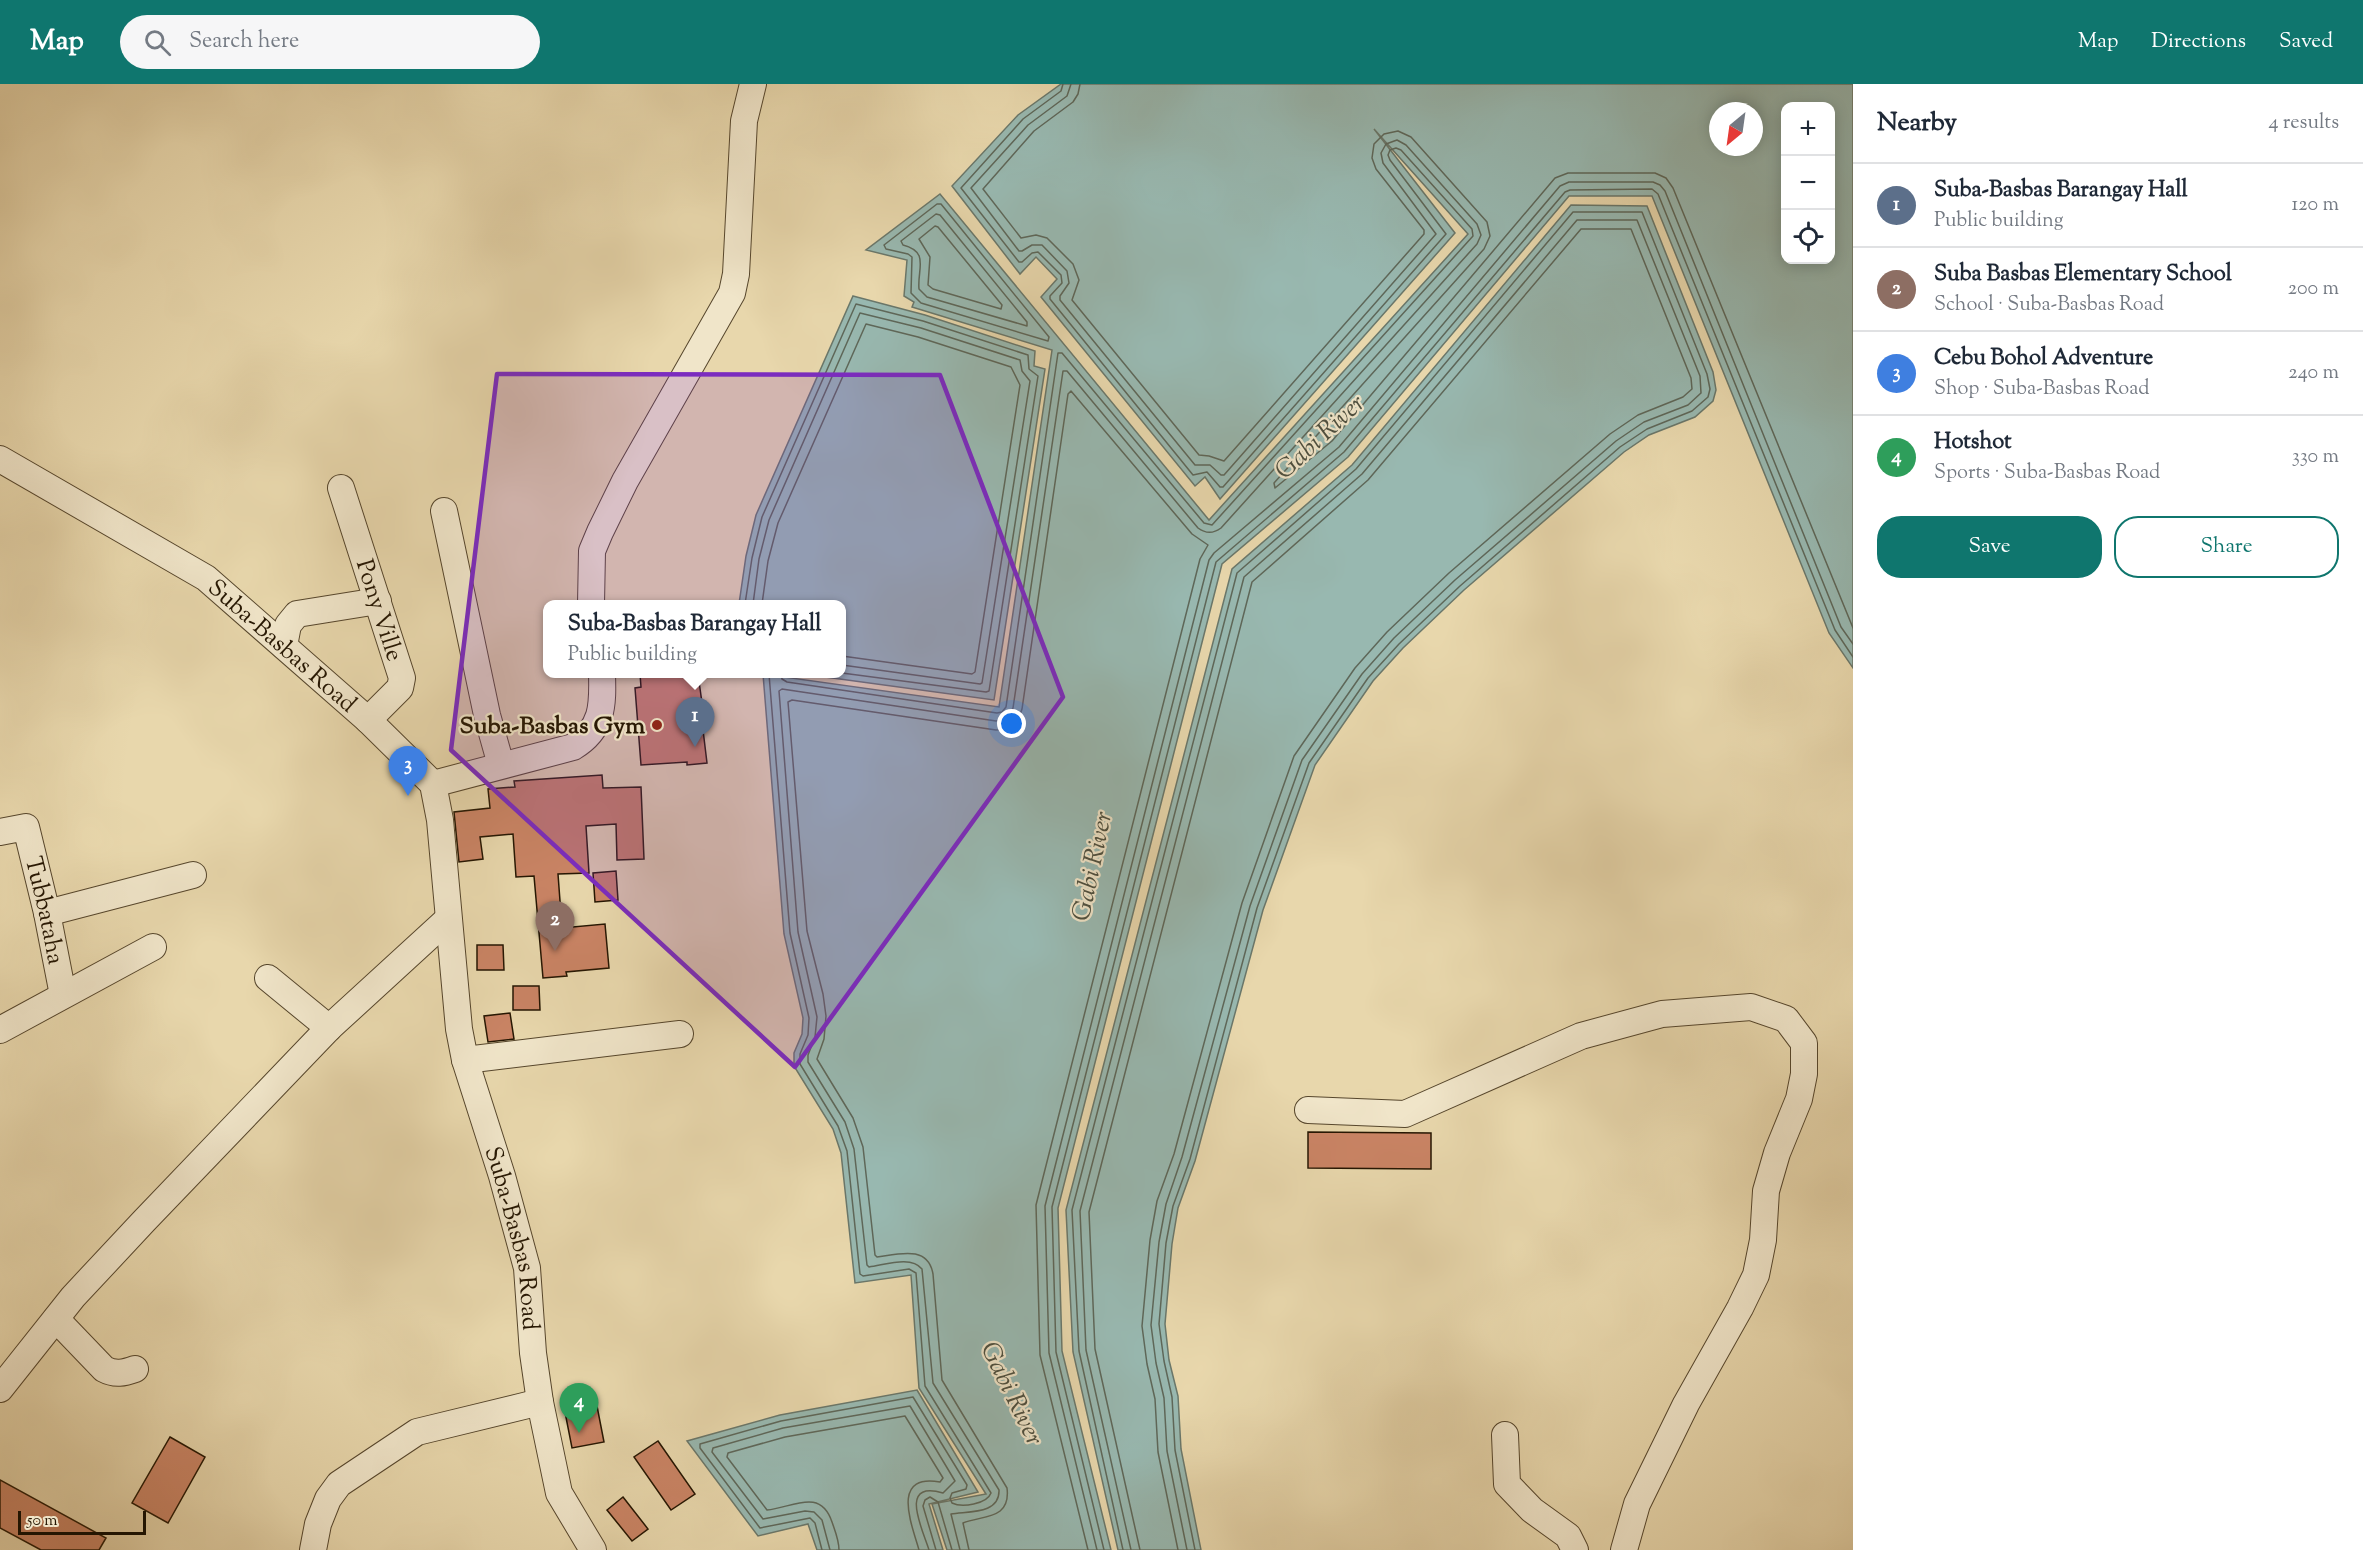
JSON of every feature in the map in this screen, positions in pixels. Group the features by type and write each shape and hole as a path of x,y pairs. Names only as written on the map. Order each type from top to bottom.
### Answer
{"street":[{"path":"591,600 592,551 600,532 625,481 732,293 736,274 744,121 753,84"},
{"name":"Suba-Basbas Road","path":"0,459 206,578 368,720 433,784 440,820 459,1029 465,1060 502,1176 527,1268 533,1353 540,1402 559,1493 593,1550"},
{"name":"Pony Ville","path":"341,488 402,678 400,688 368,720"},
{"path":"444,511 487,715 501,765"},
{"path":"284,646 288,625 297,614 378,600"},
{"path":"433,784 573,747 598,720 603,704 602,678"},
{"name":"Tubbataha","path":"0,832 26,827 47,913 63,995"},
{"path":"47,913 193,875"},
{"path":"0,1389 74,1297 144,1221 329,1028 448,919"},
{"path":"0,1030 153,947"},
{"path":"268,978 329,1028"},
{"path":"1308,1110 1405,1114 1581,1036 1662,1014 1751,1007 1785,1019 1804,1043 1804,1074 1799,1099 1777,1154 1766,1191 1763,1240 1756,1275 1686,1404 1637,1504 1624,1550"},
{"path":"465,1060 680,1034"},
{"path":"56,1319 104,1369 112,1373 135,1369"},
{"path":"313,1550 318,1524 328,1498 339,1484 417,1432 540,1402"},
{"path":"1505,1435 1507,1484 1533,1510 1568,1536 1575,1550"}],"highlighted area":[{"path":"497,374 940,375 1063,697 795,1067 451,750"}],"water":[{"name":"Gabi River","path":"1061,84 1853,84 1853,668 1829,633 1652,196 1569,196 1348,457 1222,564 1058,1208 1062,1351 1111,1550 947,1550 932,1504 986,1494 919,1388 911,1275 855,1283 841,1153 833,1129 794,1066 794,1053 802,1034 803,1018 784,934 763,678 792,678 999,707 1052,350 912,307 914,302 904,296 907,260 866,250 940,194 1209,520 1468,234 1374,129 1455,233 1220,499 1205,477 1195,486 1041,297 1057,279 1036,257 1020,274 952,186 1018,115"},
{"path":"1571,205 1647,206 1713,372 1716,390 1713,401 1695,417 1649,435 1624,452 1464,590 1403,648 1373,681 1315,765 1263,910 1195,1161 1178,1208 1172,1244 1165,1324 1169,1360 1178,1396 1181,1449 1201,1550 1118,1550 1073,1352 1066,1210 1232,569 1352,465"},
{"path":"853,296 925,315 1035,351 1034,366 1045,369 994,700 832,678 846,678 846,600 740,600 746,556 756,515"},
{"path":"917,1390 978,1492 929,1504 943,1550 817,1550 808,1524 758,1536 687,1441 780,1415"}],"building":[{"path":"640,678 699,678 702,703 696,703 699,730 703,730 707,763 641,765 635,688 641,687"},
{"path":"602,775 603,788 641,787 644,859 617,860 616,824 586,826 589,873 558,874 562,928 605,924 609,968 566,972 567,976 543,978 534,876 516,877 513,834 480,837 483,859 459,862 454,812 490,808 488,789 515,787 514,781"},
{"path":"616,871 618,900 595,902 593,873"},
{"path":"477,945 503,945 504,970 477,970"},
{"path":"513,986 539,986 540,1010 513,1010"},
{"path":"510,1013 514,1039 488,1042 484,1016"},
{"path":"1308,1132 1431,1133 1431,1169 1308,1168"},
{"path":"596,1401 604,1442 572,1448 564,1407"},
{"path":"170,1437 205,1457 168,1523 132,1503"},
{"path":"658,1441 695,1494 671,1510 634,1457"},
{"path":"0,1480 106,1538 99,1550 41,1550 0,1528"},
{"path":"623,1497 648,1529 632,1541 607,1510"}],"place":[{"name":"Suba-Basbas Gym","path":"657,725"},
{"name":"Suba-Basbas Barangay Hall","path":"695,747"},
{"name":"Cebu Bohol Adventure","path":"408,796"},
{"name":"Suba Basbas Elementary School","path":"555,951"},
{"name":"Hotshot","path":"579,1433"}]}
